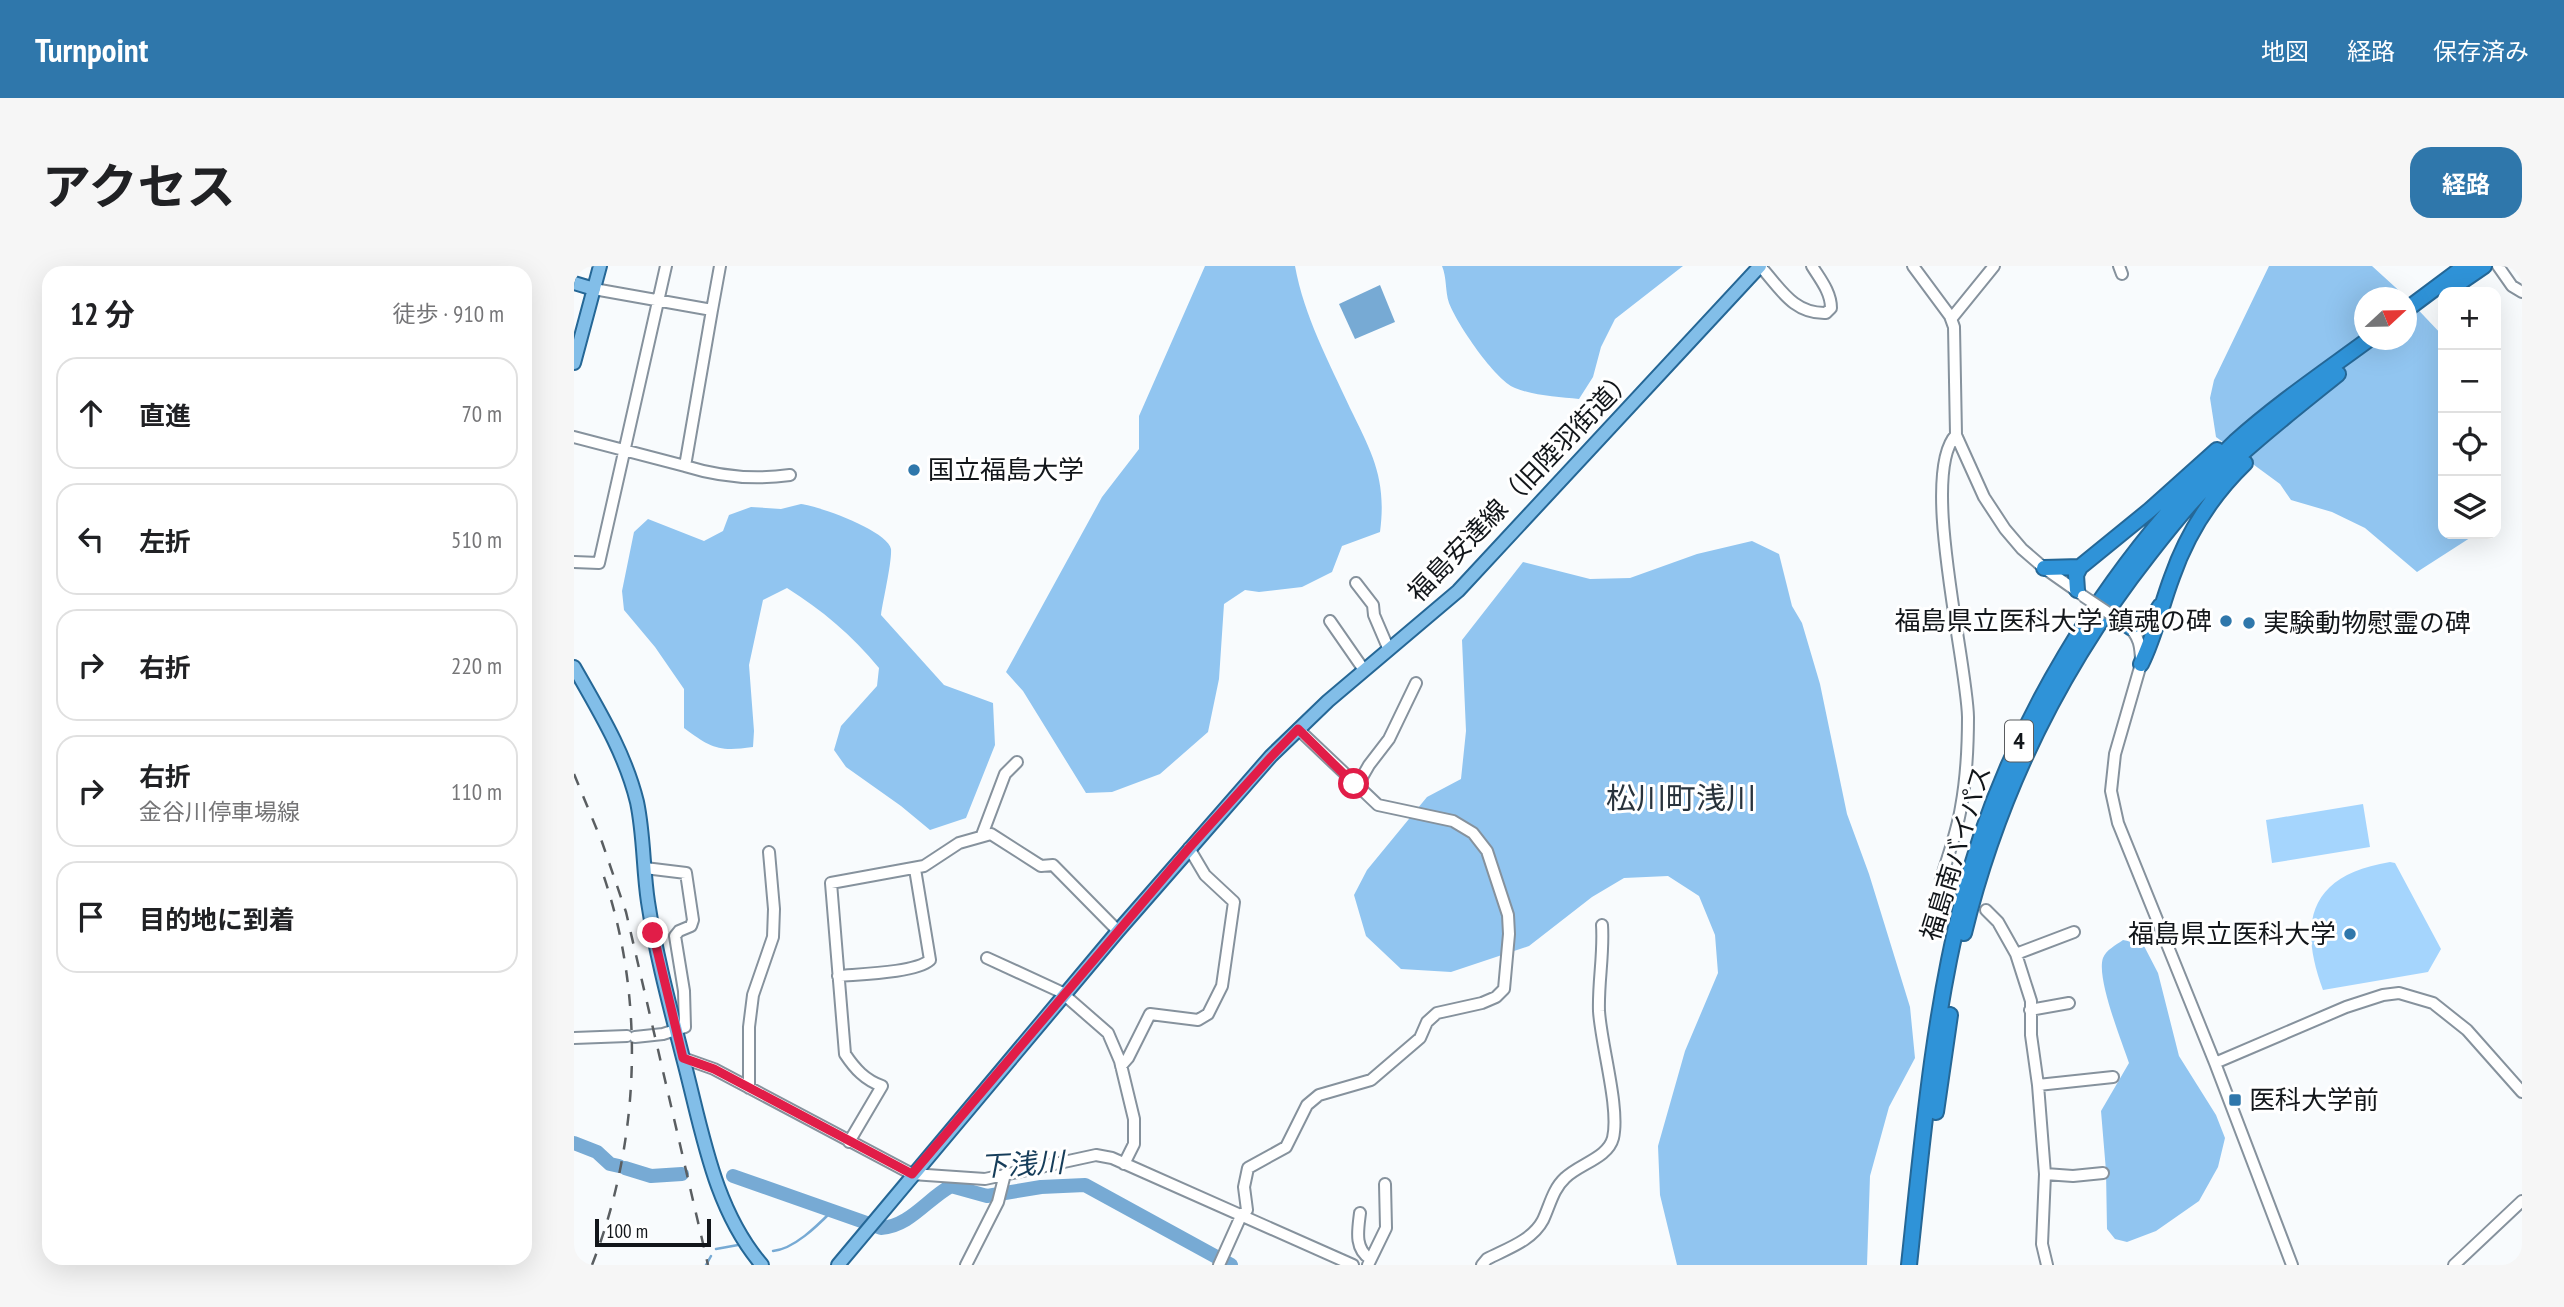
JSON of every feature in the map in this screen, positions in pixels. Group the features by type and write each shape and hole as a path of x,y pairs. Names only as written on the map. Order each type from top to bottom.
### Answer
{"highway":[{"path":"2417,302 2465,266"},
{"path":"2454,287 2484,266"},
{"path":"2417,312 2438,298"},
{"name":"福島南バイパス","path":"1908,1265 1931,1076 1958,917 1979,845 2008,763 2031,717 2082,629 2106,593 2171,511 2236,442 2354,350"},
{"name":"福島南バイパス","path":"1917,1265 1956,967 1983,864 2012,783 2038,727 2102,617 2203,490 2300,403 2366,350"},
{"path":"2080,593 2076,575 2080,567 2245,427 2323,373"},
{"path":"2127,626 2150,619 2157,613 2191,535 2211,501 2300,403"},
{"path":"2043,568 2080,567"},
{"path":"2141,664 2153,640 2172,575"}],"main road":[{"path":"574,363 600,266"},
{"name":"福島安達線（旧陸羽街道）","path":"841,1264 912,1174 1118,931 1271,757 1364,670 1458,591 1760,266"},
{"path":"574,283 594,289"},
{"path":"574,667 611,733 629,774 640,818 653,933 707,1150 727,1213 762,1265"}],"street":[{"path":"574,562 599,564 666,266"},
{"path":"685,466 720,266"},
{"path":"1760,266 1791,302 1802,310 1814,314 1826,313 1831,308 1831,302 1812,266"},
{"path":"1913,266 1954,327 1956,435 1984,497 2005,529 2043,568 2127,626 2139,642 2141,664 2115,754 2111,791 2123,834 2294,1265"},
{"path":"1951,319 1994,266"},
{"path":"2498,266 2512,286 2522,292"},
{"path":"594,289 712,310"},
{"path":"1954,886 1941,879 1961,807 1968,719 1966,690 1947,574 1944,463 1951,440 1956,435"},
{"path":"574,437 705,472 738,477 768,478 790,475"},
{"path":"1356,583 1373,605 1374,615 1388,650"},
{"path":"1330,621 1364,670"},
{"path":"1357,786 1388,739 1416,683"},
{"path":"1222,1260 1241,1216 1247,1210 1244,1187 1248,1168 1286,1147 1307,1105 1319,1095 1371,1080 1420,1038 1427,1022 1437,1013 1496,998 1504,989 1508,915 1487,852 1473,833 1453,821 1378,805 1298,729"},
{"path":"982,835 1004,774 1017,762"},
{"path":"849,1142 882,1086 868,1081 852,1066 845,1054 831,883 925,866 960,843 991,834 1041,866 1053,865 1118,931"},
{"path":"1121,1066 1128,1058 1150,1014 1198,1020 1208,1014 1222,986 1234,902 1205,875 1189,848"},
{"path":"749,1088 749,1027 753,995 773,937 774,909 769,852"},
{"path":"574,1038 663,1034 685,1027 684,991 675,936 679,931 691,926 693,920 688,878 686,873 679,871 645,868"},
{"path":"838,976 910,968 930,960 915,869"},
{"path":"1986,910 1998,922 2016,954 2031,1010 2031,1035 2045,1174 2042,1244 2047,1265"},
{"path":"1482,1265 1487,1259 1532,1233 1542,1223 1557,1186 1566,1176 1601,1155 1611,1145 1614,1121 1599,1011 1602,925"},
{"path":"2016,954 2074,932"},
{"path":"987,958 1061,992 1108,1033 1121,1066 1134,1119 1134,1144 1124,1164"},
{"path":"2215,1063 2346,1007 2382,995 2399,993 2433,1003 2467,1030 2522,1092"},
{"path":"2031,1010 2069,1003"},
{"path":"683,1058 714,1069 912,1174 985,1179 1096,1155 1112,1158 1353,1265"},
{"path":"2038,1085 2113,1077"},
{"path":"2045,1174 2073,1176 2103,1173"},
{"path":"965,1265 998,1202 1005,1174"},
{"path":"1360,1213 1359,1245 1369,1262 1386,1228 1385,1184"},
{"path":"2454,1265 2522,1201"}],"shaded area":[{"path":"1205,266 1295,266 1311,321 1376,467 1382,513 1380,532 1342,546 1332,572 1302,587 1259,592 1245,590 1224,604 1219,679 1208,732 1160,774 1112,792 1086,793 1023,691 1006,672 1102,497 1139,449 1139,416"},
{"path":"1442,266 1683,266 1615,319 1601,347 1593,377 1579,399 1523,391 1497,374 1468,337 1453,312"},
{"path":"2269,266 2372,266 2395,287 2354,287 2354,350 2417,350 2417,309 2438,331 2438,539 2468,539 2417,572 2365,528 2332,512 2291,500 2280,484 2216,437 2210,398 2214,380"},
{"path":"1380,285 1395,322 1355,339 1339,304"},
{"path":"801,504 852,520 887,542 891,555 881,615 944,685 993,703 995,745 966,818 930,830 846,767 834,750 841,726 877,686 879,668 836,624 787,588 763,600 749,665 753,747 716,747 684,728 684,689 655,647 624,610 622,591 634,532 648,519 704,541 723,531 729,515 751,507 781,509"},
{"path":"1752,541 1779,554 1792,606 1802,623 1820,684 1847,814 1869,874 1910,1007 1915,1058 1889,1107 1870,1176 1867,1265 1677,1265 1660,1195 1658,1146 1685,1051 1718,973 1715,935 1699,896 1668,876 1624,878 1592,897 1529,946 1451,972 1401,969 1366,936 1354,895 1367,870 1427,797 1461,779 1466,731 1462,640 1523,562 1590,579 1630,578 1697,554"},
{"path":"2363,804 2370,847 2272,863 2266,820"},
{"path":"2395,863 2441,949 2428,972 2323,990 2311,942 2312,922 2317,905 2327,890 2343,878 2363,868"},
{"path":"2123,940 2143,944 2158,973 2179,1056 2216,1115 2225,1138 2218,1167 2199,1201 2156,1231 2127,1242 2115,1239 2107,1229 2101,1111 2129,1063 2111,1010 2102,967 2106,953"}],"waterway":[{"name":"下浅川","path":"574,1143 597,1152 610,1164 619,1166"},
{"name":"下浅川","path":"625,1168 651,1176 682,1174"},
{"name":"下浅川","path":"733,1176 881,1228 910,1217 951,1186 987,1196 1041,1187 1085,1185 1231,1265"},
{"path":"773,1251 797,1241 832,1211"},
{"path":"716,1249 738,1245"},
{"path":"706,1265 711,1256"}],"railway":[{"path":"574,774 602,842 626,912 708,1265"},
{"path":"592,1265 620,1170 632,1071 626,971 617,922 603,874"}],"place":[{"name":"国立福島大学","path":"914,470"},
{"name":"福島県立医科大学 鎮魂の碑","path":"2226,621"},
{"name":"実験動物慰霊の碑","path":"2249,623"},
{"name":"福島県立医科大学","path":"2350,934"},
{"name":"医科大学前","path":"2235,1100"}],"district":[{"name":"松川町浅川","path":"1681,799"}],"route":[{"path":"653,933 683,1058 714,1069 912,1174 1189,848 1298,729 1354,784"}]}
